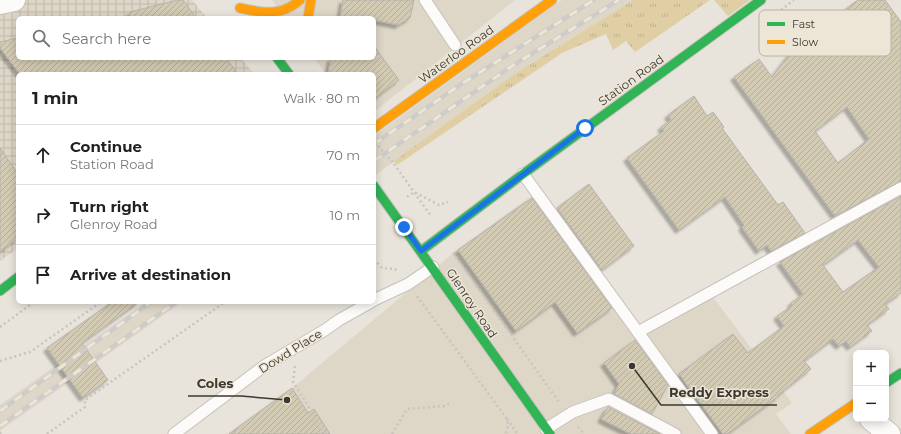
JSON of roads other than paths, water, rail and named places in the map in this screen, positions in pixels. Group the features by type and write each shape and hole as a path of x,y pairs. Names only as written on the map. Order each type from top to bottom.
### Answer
{"street":[{"path":"0,3 14,0"},
{"path":"234,0 246,16"},
{"path":"240,8 271,14 289,9 300,0"},
{"path":"308,16 311,0"},
{"name":"Waterloo Road","path":"376,127 552,0"},
{"name":"Station Road","path":"421,251 523,174 761,0"},
{"path":"279,60 292,72"},
{"name":"Glenroy Road","path":"376,189 433,267 545,432"},
{"path":"0,291 16,279"},
{"path":"889,381 901,373"},
{"path":"810,434 853,406"},
{"path":"875,422 889,434"}],"lane":[{"path":"426,0 455,45"},
{"path":"523,174 712,434"},
{"path":"638,332 901,188"},
{"path":"376,299 408,284 433,267"},
{"name":"Dowd Place","path":"174,434 264,366 309,338 325,330 338,320 367,304"},
{"path":"545,432 569,414 609,399 675,434"}],"railway":[{"path":"376,143 463,83 594,0"},
{"path":"376,160 515,64 619,0"},
{"path":"0,411 148,304"},
{"path":"0,426 173,304"}],"place":[{"name":"Reddy Express","path":"632,366"},
{"name":"Coles","path":"287,400"}]}
